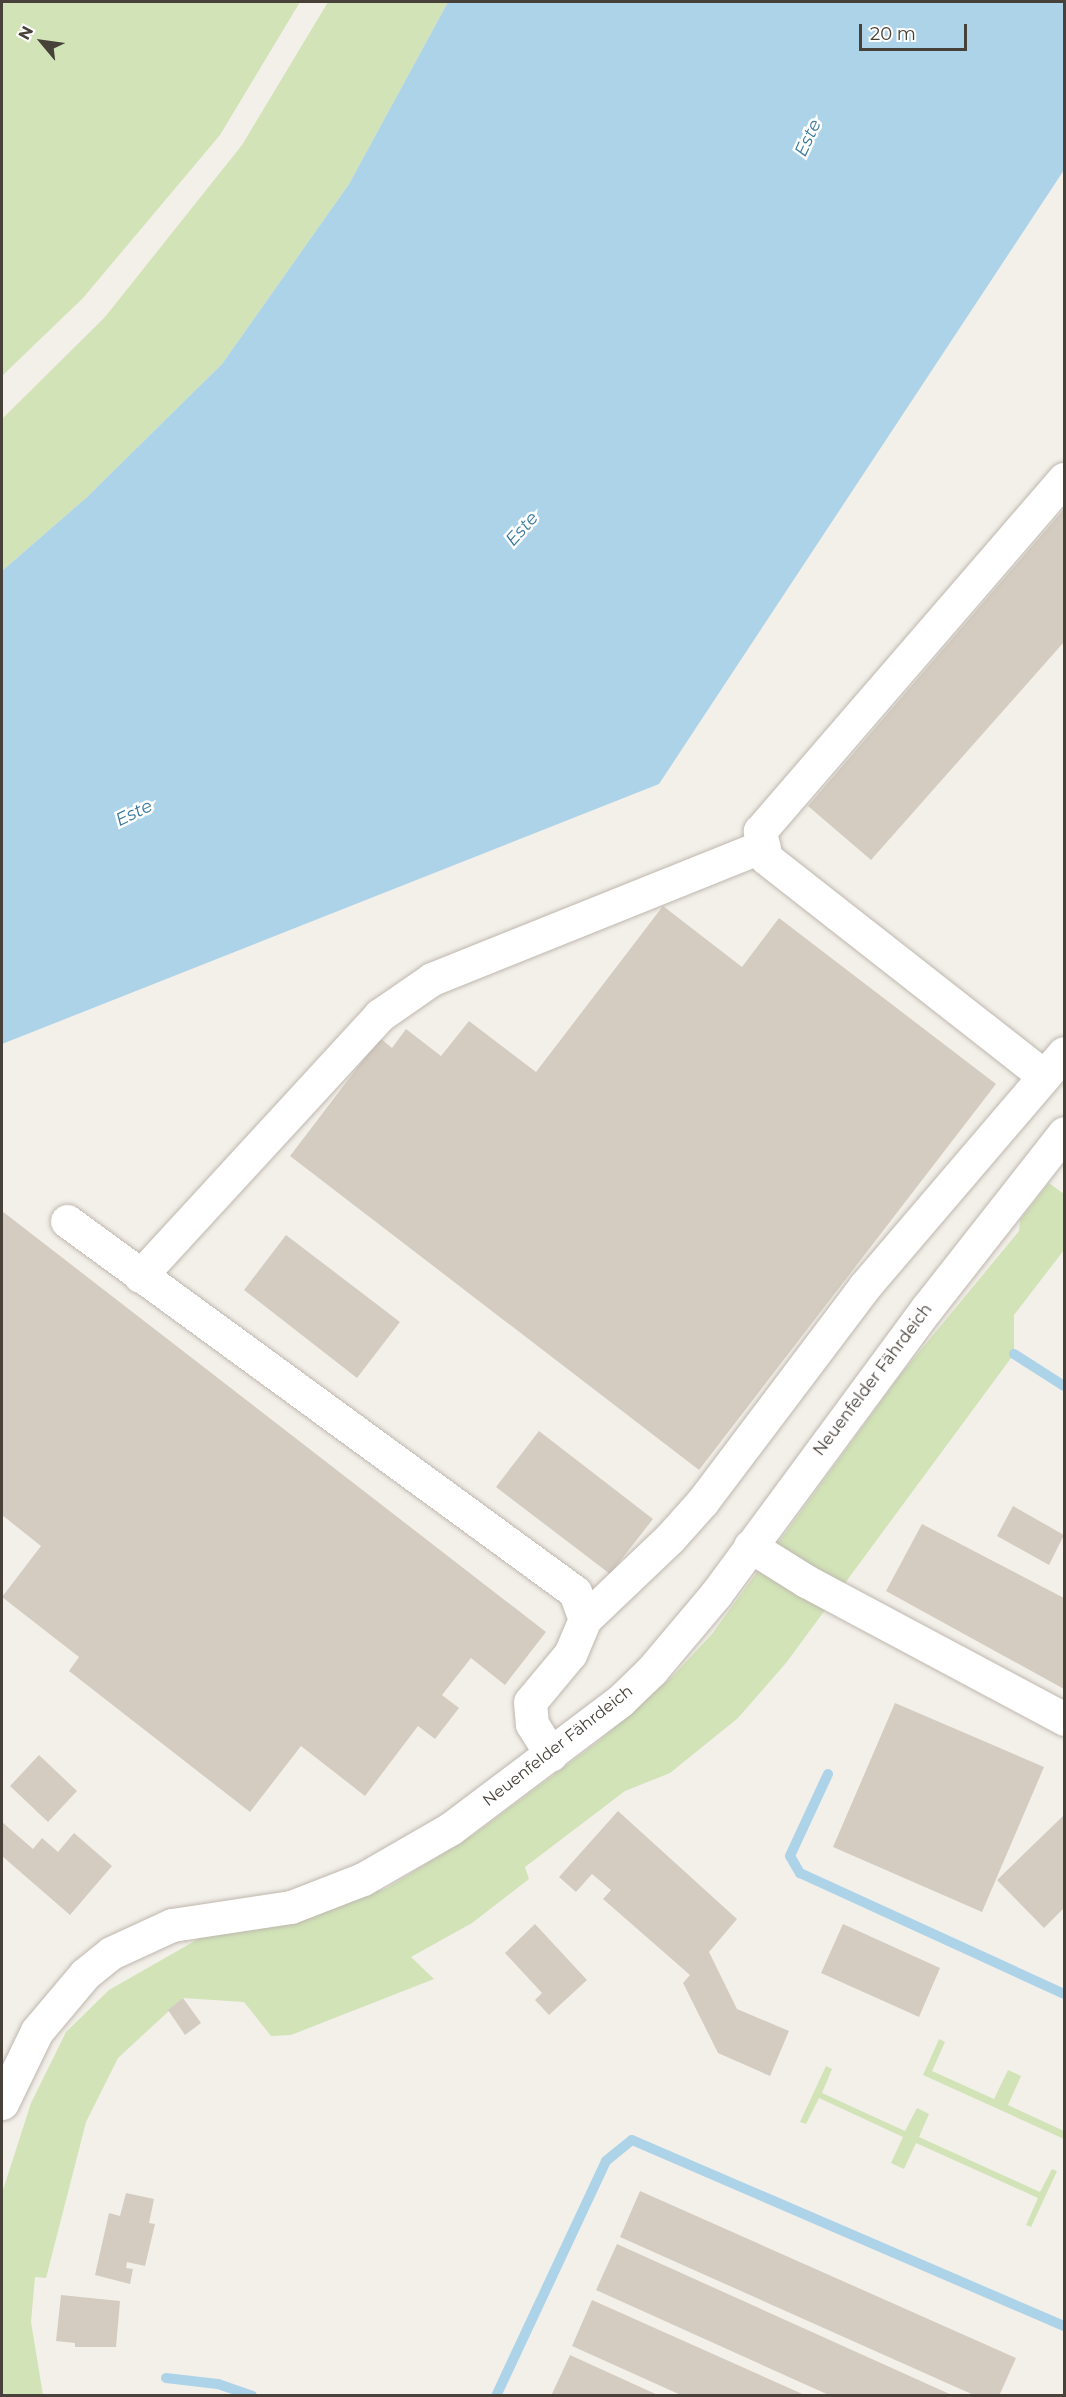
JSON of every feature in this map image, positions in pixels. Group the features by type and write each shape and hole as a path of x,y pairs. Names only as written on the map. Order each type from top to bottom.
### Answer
{"street":[{"path":"551,1755 532,1724 530,1702 570,1654 585,1619 670,1538 703,1501 865,1286 1054,1064 766,858 760,831 1065,478"},
{"path":"140,1276 380,1015 432,979 763,846"},
{"name":"Neuenfelder Fährdeich","path":"2,2103 44,2022 85,1974 111,1953 172,1925 291,1907 363,1880 450,1829 551,1755 652,1670 750,1546 927,1308 1065,1133"},
{"path":"67,1221 575,1592 585,1619"},
{"path":"750,1546 806,1581 1065,1719"}],"green space":[{"path":"2,2 300,2 220,135 83,298 2,376"},
{"path":"328,2 448,2 349,184 222,364 86,498 2,571 2,419 105,317 242,145"},
{"path":"1049,1183 1064,1194 1064,1250 1014,1315 1014,1354 786,1663 738,1718 670,1773 625,1791 525,1867 529,1879 472,1923 411,1957 434,1979 291,2035 271,2036 244,2002 183,1998 118,2058 86,2122 46,2278 35,2277 31,2322 43,2395 2,2396 2,2193 31,2103 66,2032 109,1990 207,1934 293,1922 387,1888 472,1836 599,1741 672,1677 712,1634 901,1374 1019,1231 1020,1220"},
{"path":"939,2039 945,2042 932,2071 994,2099 1008,2070 1021,2076 1008,2105 1064,2131 1064,2139 923,2075"},
{"path":"826,2066 832,2069 822,2093 905,2131 917,2108 929,2114 919,2137 1040,2192 1052,2169 1057,2171 1031,2227 1026,2225 1038,2198 916,2143 904,2169 891,2163 903,2137 819,2098 806,2124 800,2122"}],"water":[{"name":"Este","path":"448,2 1064,2 1064,170 659,784 2,1044 2,571 86,498 222,364 349,184"}],"building":[{"path":"1064,509 1064,642 871,860 808,806"},
{"path":"663,906 742,967 779,918 996,1084 699,1470 290,1156 380,1038 392,1048 406,1029 441,1056 469,1021 536,1072"},
{"path":"2,1211 546,1632 505,1685 471,1658 442,1695 459,1708 435,1739 418,1726 365,1796 301,1746 250,1812 69,1671 79,1657 2,1597 41,1546 2,1515"},
{"path":"286,1235 400,1322 357,1378 244,1290"},
{"path":"539,1431 653,1519 610,1574 496,1487"},
{"path":"1013,1506 1064,1535 1049,1565 997,1536"},
{"path":"922,1524 1064,1598 1064,1689 886,1591"},
{"path":"895,1703 1044,1767 982,1912 833,1847"},
{"path":"39,1755 77,1791 48,1822 10,1786"},
{"path":"618,1811 737,1919 709,1952 737,2009 789,2031 770,2076 718,2053 683,1983 690,1975 603,1899 611,1890 592,1874 576,1892 559,1877"},
{"path":"1064,1815 1064,1908 1044,1928 997,1880"},
{"path":"2,1822 33,1849 42,1838 58,1852 74,1833 112,1866 70,1915 2,1856"},
{"path":"535,1924 587,1980 549,2015 535,2000 542,1993 505,1953"},
{"path":"843,1924 940,1968 919,2017 821,1973"},
{"path":"183,1998 201,2023 185,2035 168,2010"},
{"path":"640,2191 1016,2358 999,2396 976,2396 620,2237"},
{"path":"126,2193 154,2199 149,2223 155,2224 145,2266 127,2262 126,2268 133,2269 130,2284 95,2275 109,2213 120,2216"},
{"path":"617,2244 954,2396 831,2396 596,2290"},
{"path":"61,2295 120,2301 116,2347 75,2347 75,2343 56,2341"},
{"path":"592,2300 807,2396 683,2396 572,2346"},
{"path":"570,2355 660,2396 551,2396"}],"waterway":[{"path":"1014,1354 1064,1386"},
{"path":"828,1774 790,1856 800,1873 1064,1994"},
{"path":"496,2396 606,2161 632,2140 1064,2326"},
{"path":"166,2378 218,2384 252,2396"}]}
